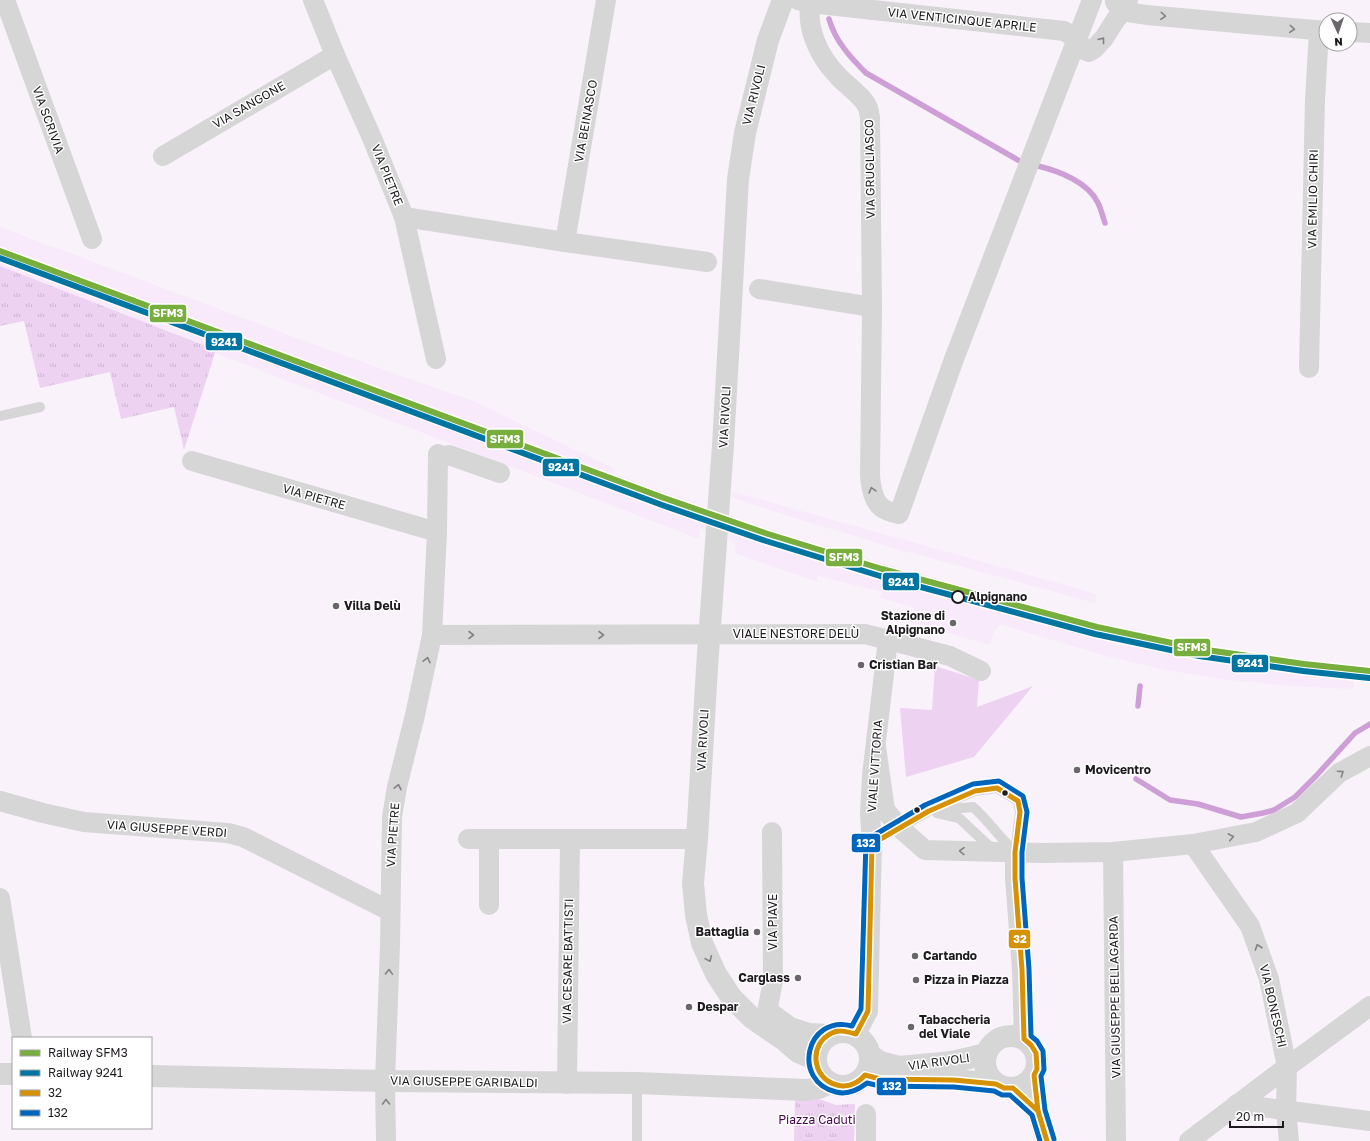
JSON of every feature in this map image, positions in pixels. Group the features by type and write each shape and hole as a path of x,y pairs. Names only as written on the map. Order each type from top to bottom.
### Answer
{"street":[{"name":"VIA SCRIVIA","path":"5,0 92,239"},
{"name":"VIA PIETRE","path":"313,0 404,217 436,359"},
{"name":"VIA BEINASCO","path":"566,242 606,0"},
{"name":"VIA RIVOLI","path":"783,0 768,40 757,83 745,134 738,179 724,437 693,883 696,915 702,943 716,974 731,997 752,1018 784,1040 821,1071"},
{"path":"1092,0 1077,39 1084,50 1089,52 1094,49 1104,38 1116,19 1122,4"},
{"name":"VIA VENTICINQUE APRILE","path":"804,1 1064,31 1077,39"},
{"name":"VIA GRUGLIASCO","path":"804,1 809,14 810,25 823,56 836,75 863,100 868,107 869,112 872,307 870,475 871,487 875,500 883,509 899,514 954,359 1077,39"},
{"name":"VIA EMILIO CHIRI","path":"1122,4 1147,15 1318,31"},
{"path":"1358,32 1370,33"},
{"name":"VIA EMILIO CHIRI","path":"1309,368 1315,100 1321,52"},
{"name":"VIA SANGONE","path":"163,156 335,55"},
{"path":"404,217 707,262"},
{"path":"759,289 872,307"},
{"name":"VIA PIETRE","path":"386,1141 385,1081 392,817 397,787 415,715 432,635 437,532 438,456 449,455 500,473"},
{"name":"VIA PIETRE","path":"192,462 437,532"},
{"name":"VIALE NESTORE DELÙ","path":"432,635 864,634 950,656 981,671"},
{"name":"VIALE VITTORIA","path":"856,1034 868,1011 872,844 870,814 872,775 888,640"},
{"path":"876,747 885,810 900,828 925,850 1015,852 1113,852 1193,844 1256,832 1297,813 1339,773 1370,756"},
{"name":"VIA GIUSEPPE VERDI","path":"0,801 43,813 84,822 228,833 243,837 390,911"},
{"path":"872,844 900,828"},
{"name":"VIA PIAVE","path":"767,1012 773,981 772,832"},
{"path":"468,839 697,839"},
{"path":"489,839 489,905"},
{"name":"VIA CESARE BATTISTI","path":"566,1084 570,839"},
{"name":"VIA RIVOLI","path":"697,839 706,883 710,915 716,939 729,966 741,986 760,1008 790,1028 809,1034 828,1035"},
{"name":"VIA BONESCHI","path":"1193,844 1250,926 1269,979 1286,1067 1286,1110 1289,1141"},
{"path":"1015,852 1015,878 1022,970 1024,1039"},
{"name":"VIA GIUSEPPE BELLAGARDA","path":"1113,852 1116,1141"},
{"path":"0,898 22,1037"},
{"path":"1190,1141 1286,1067 1370,1006"},
{"path":"844,1031 856,1034 865,1042 868,1049 868,1065 862,1079 851,1085 837,1086 821,1071 818,1046 828,1035 844,1031"},
{"path":"1005,1086 1022,1086 1027,1083 1037,1069 1038,1061 1036,1052 1024,1039 1014,1036 1004,1037 995,1041 990,1046 984,1063 986,1072 991,1079 1005,1086 1038,1111"},
{"name":"VIA RIVOLI","path":"986,1054 952,1062 899,1067 880,1062 868,1065 880,1079 954,1080 1005,1086"},
{"name":"VIA GIUSEPPE GARIBALDI","path":"152,1076 566,1084 637,1083 776,1089 802,1081 821,1071"},
{"path":"0,1074 12,1074"},
{"path":"1034,1075 1038,1111 1047,1141"},
{"path":"1237,1104 1370,1121"},
{"path":"866,1114 866,1141"}],"lane":[{"path":"0,416 40,407"},
{"path":"900,828 928,811 975,791 998,788 1018,801 1020,812 1015,852"},
{"path":"928,811 973,807 986,818 1002,839 1015,852"},
{"path":"928,811 959,818 989,846 1015,852"},
{"path":"637,1083 637,1141"}],"shaded area":[{"path":"0,227 337,353 473,401 615,469 614,474 769,529 884,564 1098,622 1201,645 1263,655 1304,669 1355,674 1353,689 1288,686 1221,679 1166,670 1106,656 1003,625 999,625 997,630 994,630 990,645 910,622 914,607 880,598 882,592 818,576 817,582 735,553 735,542 700,528 699,539 142,325 0,267"},
{"path":"734,492 1097,594 1095,603 893,548 779,513 730,497"}],"green space":[{"path":"0,266 216,350 184,450 174,407 121,419 110,372 40,388 24,321 0,326"},
{"path":"935,666 979,680 977,707 1033,686 974,757 906,777 900,708 932,710"},
{"name":"Piazza Caduti","path":"819,1099 836,1105 855,1104 854,1141 794,1141 795,1100"}],"waterway":[{"path":"829,19 839,42 866,73 1018,160"},
{"path":"1038,166 1064,174 1080,183 1098,203 1105,223"},
{"path":"1138,706 1140,686"},
{"path":"1136,779 1170,800 1198,804 1241,817 1263,813 1274,810 1295,797 1355,733 1370,724"}],"rail line":[{"name":"SFM3","path":"0,251 664,498 768,534 882,569 1097,627 1200,649 1304,664 1370,671"},
{"name":"9241","path":"0,258 662,505 766,541 880,576 1095,634 1199,656 1303,671 1369,678"}],"transit line":[{"name":"132","path":"1040,1141 1032,1115 1010,1095 1002,1095 994,1091 954,1087 880,1086 867,1083 852,1091 840,1093 822,1086 813,1075 809,1063 810,1050 815,1039 824,1030 836,1025 852,1026 861,1009 866,840 925,805 973,784 999,781 1023,796 1027,812 1022,852 1022,878 1029,969 1031,1036 1037,1041 1043,1051 1044,1070 1041,1076 1045,1110 1054,1139"},
{"name":"32","path":"997,788 1018,801 1020,812 1015,852 1015,878 1022,970 1024,1039 1031,1045 1036,1053 1037,1069 1034,1075 1038,1111 1013,1088 1004,1088 996,1084 954,1080 880,1079 865,1075 856,1082 845,1086 837,1085 829,1081 822,1076 818,1069 816,1053 819,1045 824,1038 838,1031 856,1034 868,1011 872,844 929,811 975,791 997,788"},
{"name":"32","path":"1038,1111 1047,1141 1046,1138 1038,1111"}],"place":[{"name":"Alpignano","path":"958,597"},
{"name":"Villa Delù","path":"336,606"},
{"name":"Stazione di Alpignano","path":"953,623"},
{"name":"Cristian Bar","path":"861,665"},
{"name":"Movicentro","path":"1077,770"},
{"name":"Battaglia","path":"757,932"},
{"name":"Cartando","path":"915,956"},
{"name":"Carglass","path":"798,978"},
{"name":"Pizza in Piazza","path":"916,980"},
{"name":"Despar","path":"689,1007"},
{"name":"Tabaccheria del Viale","path":"911,1027"}]}
